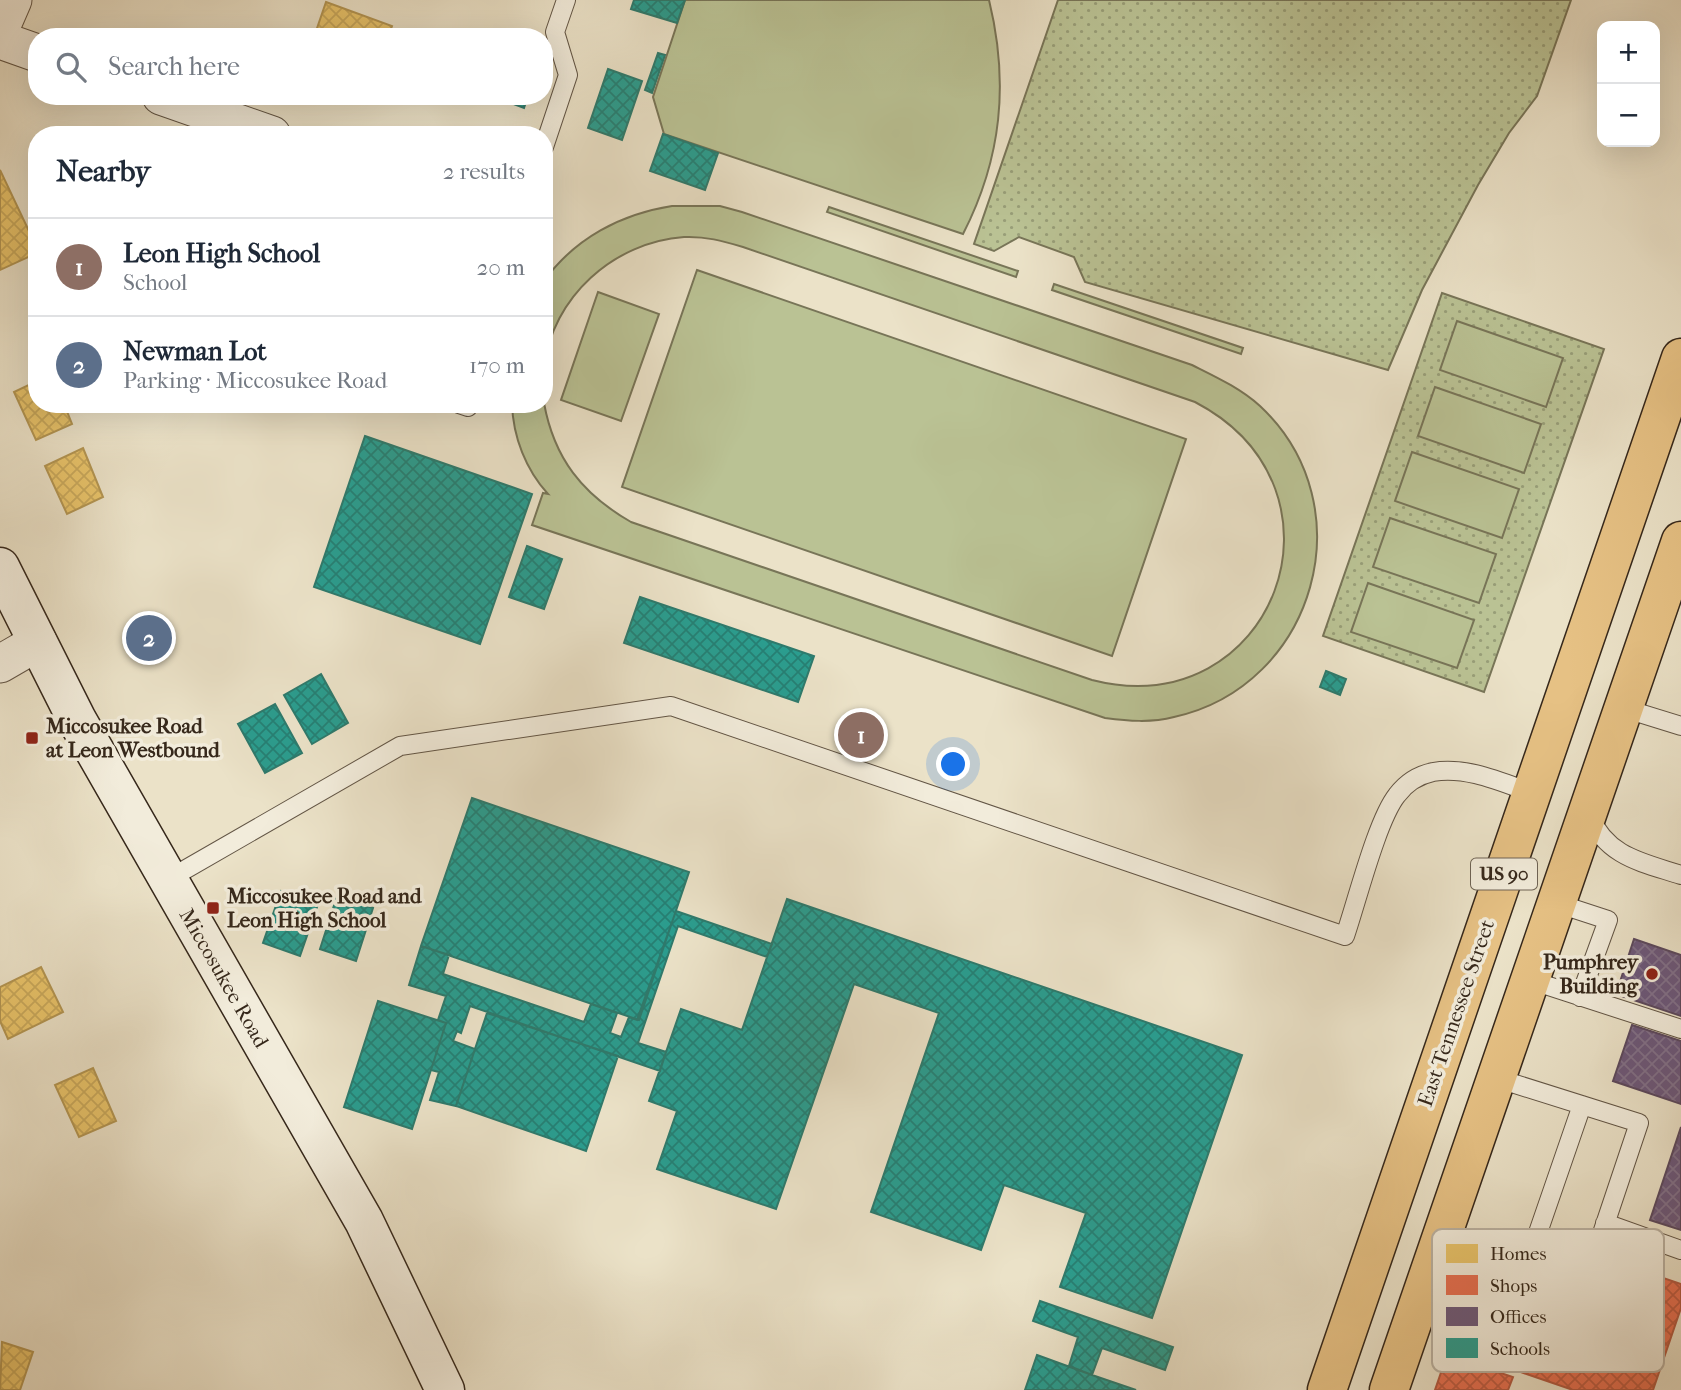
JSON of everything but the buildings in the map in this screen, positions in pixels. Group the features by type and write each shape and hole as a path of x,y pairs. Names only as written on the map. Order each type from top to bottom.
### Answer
{"main road":[{"name":"East Tennessee Street","path":"1327,1390 1681,358"},
{"name":"US 90","path":"1444,1229 1681,541"},
{"path":"1532,793 1588,812"},
{"name":"US 90","path":"1389,1390 1432,1263"}],"street":[{"path":"0,30 13,0"},
{"path":"0,40 28,50"},
{"path":"187,105 246,126"},
{"name":"Miccosukee Road","path":"0,568 77,720 364,1221 445,1390"},
{"path":"0,664 38,642"}],"lane":[{"path":"551,126 568,75 555,32 566,0"},
{"path":"167,880 400,746 671,706 1345,936 1386,815 1404,787 1423,775 1444,771 1484,777 1532,793"},
{"path":"1623,708 1681,726"},
{"path":"1588,812 1607,844 1635,859 1681,876"},
{"path":"1556,903 1608,920 1580,997"},
{"path":"1530,980 1681,1029"},
{"path":"1496,1078 1639,1123 1603,1229"},
{"path":"1539,1229 1582,1105"},
{"path":"1605,1223 1622,1229"},
{"path":"1664,1244 1681,1250"}],"green space":[{"path":"685,0 989,0 999,60 998,119 986,177 963,234 664,134 653,97"},
{"path":"1058,0 1571,0 1537,96 1509,133 1478,185 1422,290 1388,370 1085,282 1074,257 1019,237 994,251 974,244"},
{"path":"672,206 720,206 742,212 1192,365 1244,394 1260,406 1293,447 1312,492 1317,540 1310,587 1291,631 1262,669 1223,699 1165,719 1140,721 1105,718 532,525 543,493 548,494 527,464 518,441 513,413 546,413 555,441 573,473 598,499 631,522 1092,680 1155,685 1208,668 1248,635 1274,591 1284,541 1275,489 1246,441 1195,402 743,247 707,238 684,237 658,241 611,262 573,297 553,332 553,270 556,266 600,230 653,210"},
{"path":"829,207 1018,271 1016,277 827,212"},
{"path":"697,270 1186,439 1112,656 622,487"},
{"path":"1054,284 1243,348 1241,354 1052,290"},
{"path":"598,292 659,314 621,421 561,400"},
{"path":"1442,293 1604,349 1484,692 1323,636"},
{"path":"1457,321 1563,358 1546,407 1440,370"},
{"path":"1435,387 1541,424 1524,473 1418,436"},
{"path":"1412,452 1519,489 1502,538 1395,501"},
{"path":"1390,518 1496,554 1479,603 1373,567"},
{"path":"1368,583 1474,620 1457,668 1351,632"}],"place":[{"name":"Newman Lot","path":"149,638"},
{"name":"Leon High School","path":"861,735"},
{"name":"Miccosukee Road at Leon Westbound","path":"32,738"},
{"name":"Miccosukee Road and Leon High School","path":"213,908"},
{"name":"Pumphrey Building","path":"1652,974"}]}
